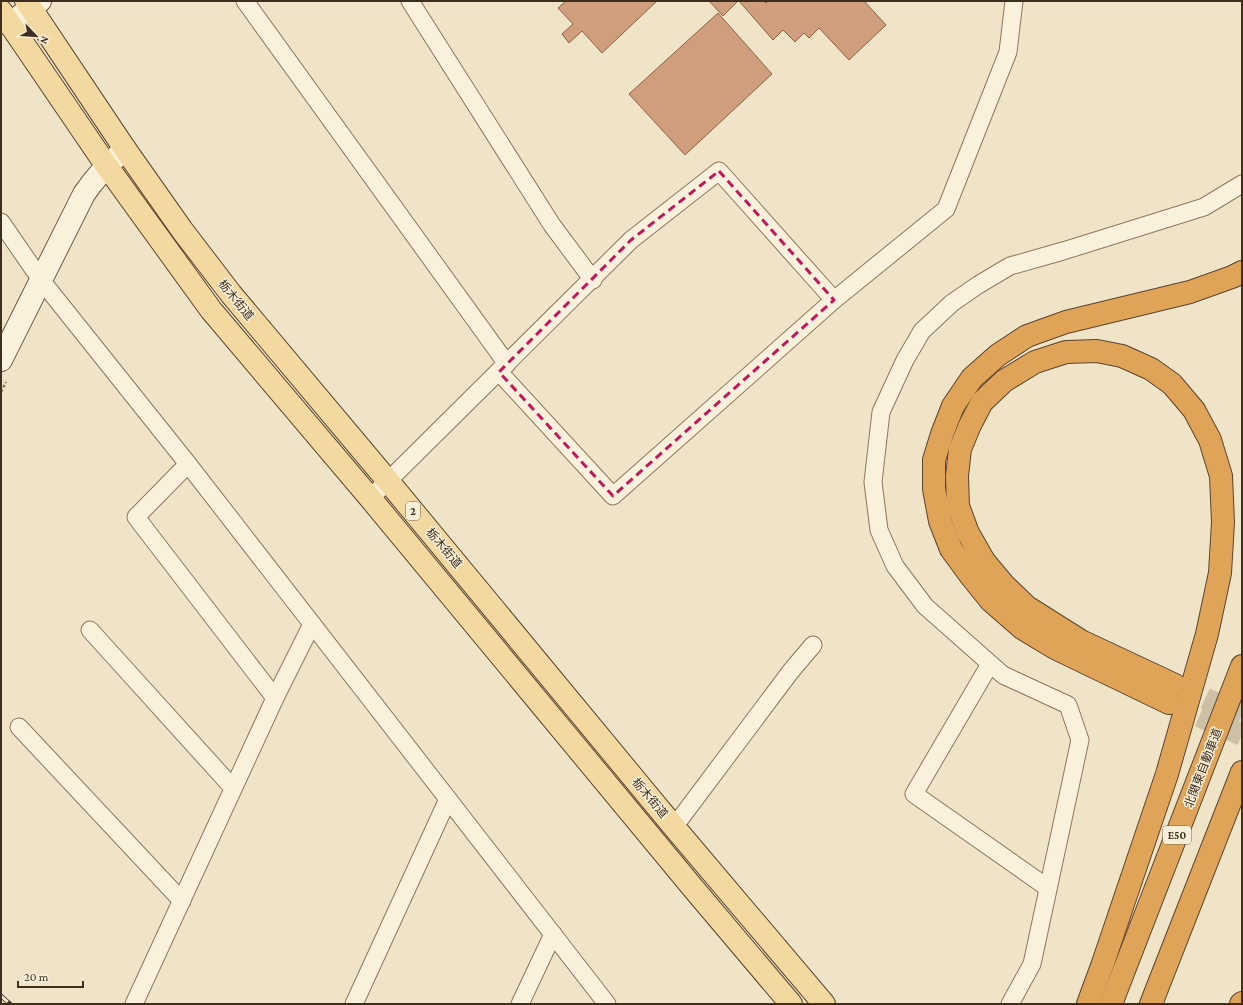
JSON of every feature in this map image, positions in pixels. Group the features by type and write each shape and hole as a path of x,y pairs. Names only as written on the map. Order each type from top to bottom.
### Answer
{"highway":[{"path":"1088,1004 1167,774 1207,634 1220,573 1223,522 1221,476 1210,440 1194,410 1172,384 1151,369 1122,356 1097,351 1066,352 1035,362 1004,381 982,402 960,449 956,476 958,506 968,533 984,561 1004,585 1027,607 1081,641 1172,694 1055,648 1022,628 991,601 965,569 948,542 940,521 934,489 934,460 953,406 972,378 998,355 1027,336 1066,322 1190,292 1242,272"},
{"name":"北関東自動車道","path":"1111,1004 1242,666"},
{"path":"1151,1004 1242,772"}],"main road":[{"name":"栃木街道","path":"33,3 125,149 182,230 231,294 388,481 674,827 824,1004"},
{"name":"栃木街道","path":"5,18 106,165 211,310 370,498 791,1004"}],"street":[{"path":"245,1 503,368 613,496 834,300 946,209 1008,52 1014,1"},
{"path":"410,1 552,225 593,280"},
{"path":"5,18 33,3"},
{"path":"1,360 84,194 106,165 125,149"},
{"path":"370,498 632,240 720,170 834,300"},
{"path":"1010,1004 1032,964 1080,740 1068,705 1003,675 925,606 895,566 879,530 873,482 881,412 905,360 922,331 952,303 978,285 1010,266 1063,251 1204,206 1242,184"},
{"path":"1,222 41,280 188,464 607,1004"},
{"path":"188,464 136,517 275,698"},
{"path":"134,1004 275,698 312,624"},
{"path":"90,630 233,788"},
{"path":"674,827 791,671 813,645"},
{"path":"990,664 914,794 1048,888"},
{"path":"19,727 182,901"},
{"path":"354,1004 448,799"},
{"path":"520,1004 553,934"}],"highlighted area":[{"path":"719,171 834,300 613,496 499,372 631,240"}],"building":[{"path":"566,1 657,1 602,53 582,31 569,43 562,34 573,24 558,8"},
{"path":"709,1 738,1 723,16"},
{"path":"739,1 764,1 766,3 768,1 864,1 886,25 849,60 819,28 809,38 804,33 795,42 783,30 773,40"},
{"path":"718,13 772,74 685,155 629,94"}],"tunnel":[{"path":"1175,685 1242,715"},
{"path":"1169,703 1242,735"}],"railway":[{"path":"1,996 10,1004"}]}
